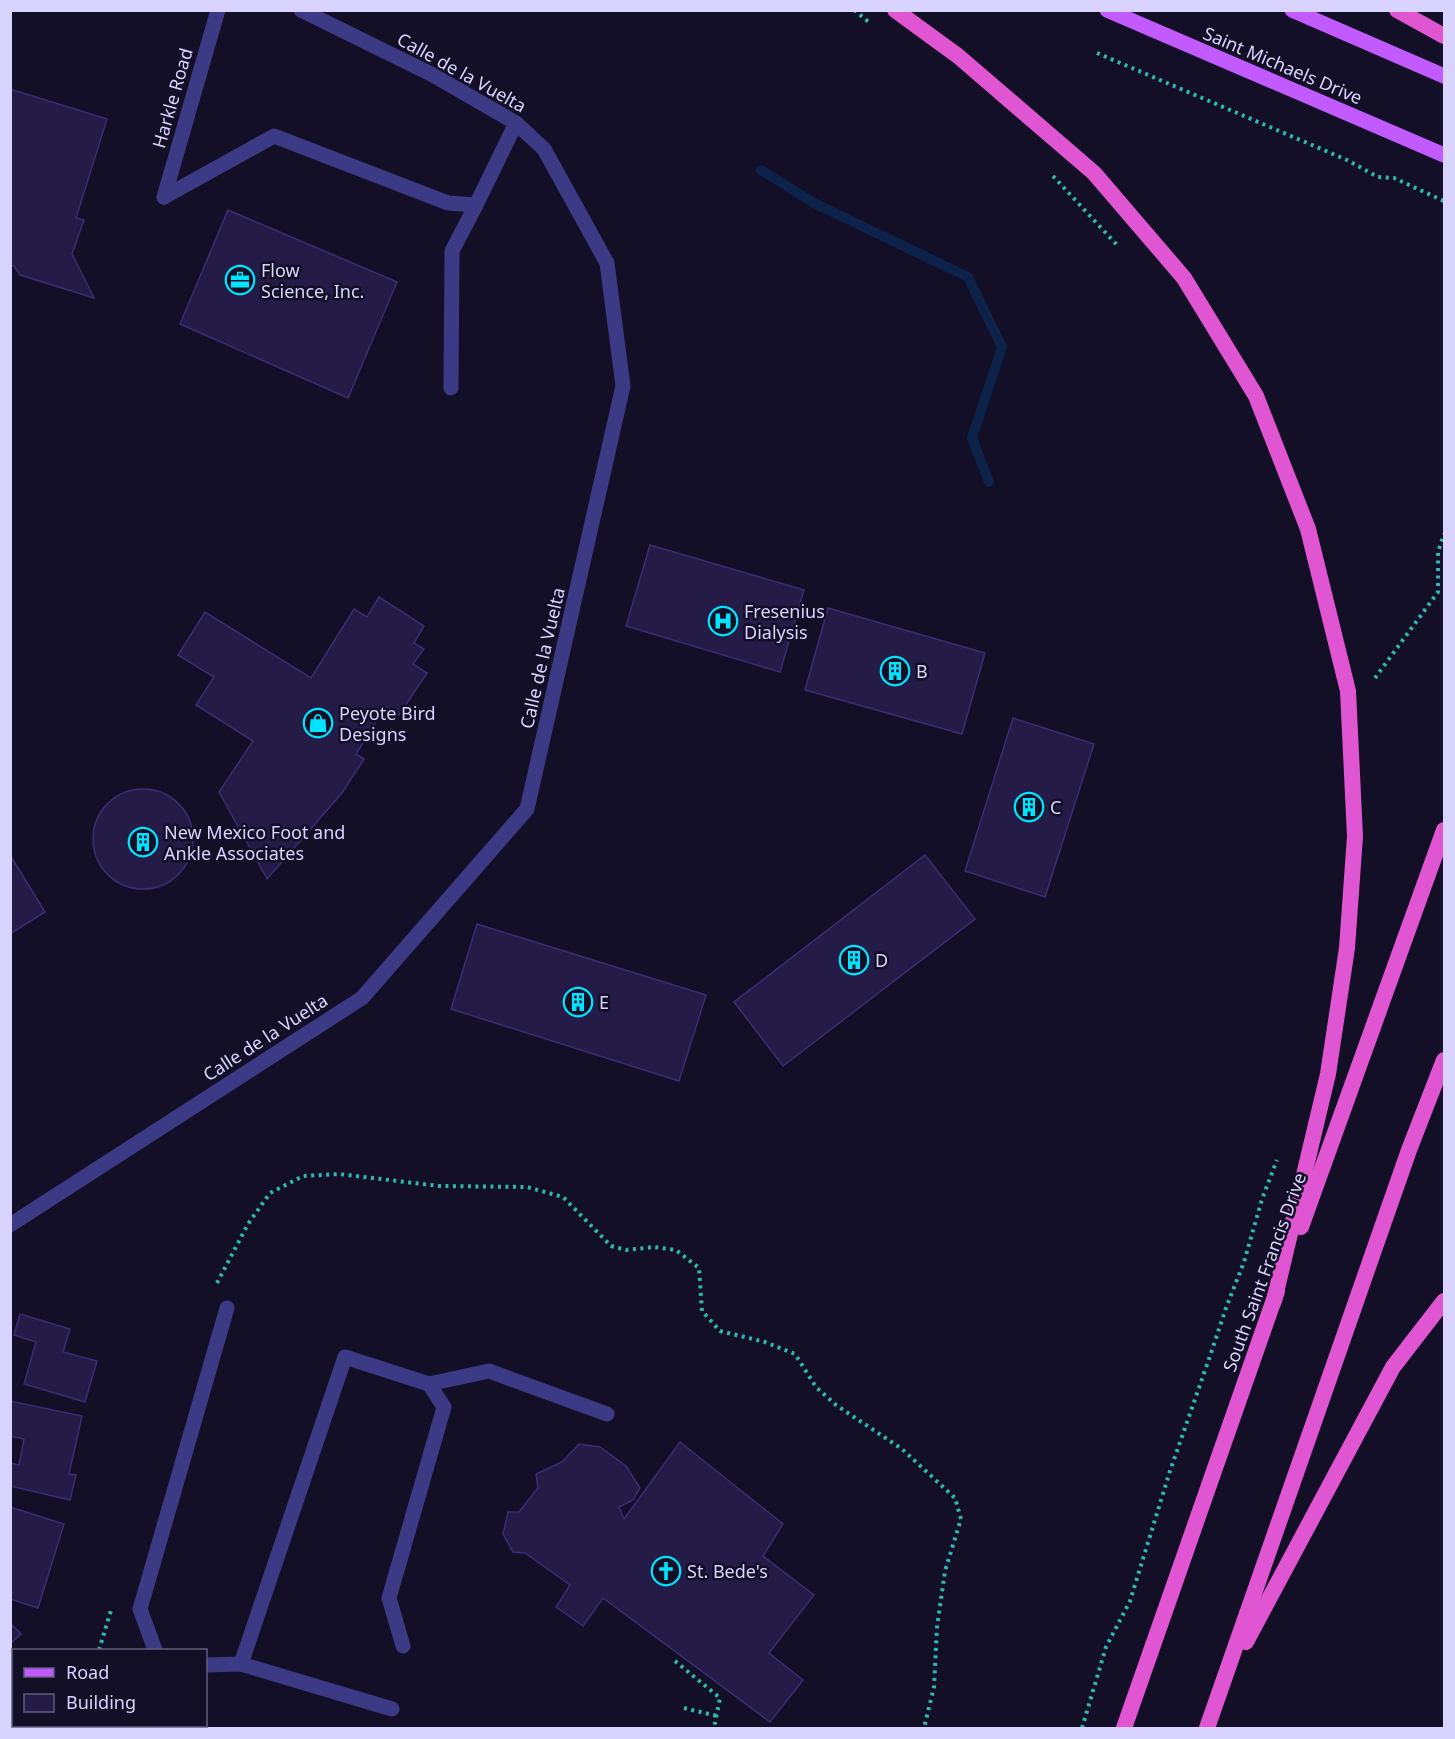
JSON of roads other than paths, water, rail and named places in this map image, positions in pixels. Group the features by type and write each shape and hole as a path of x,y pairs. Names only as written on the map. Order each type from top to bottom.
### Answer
{"highway":[{"path":"894,10 958,56 1094,173 1184,278 1256,396 1308,529 1348,691 1355,836 1347,948 1328,1074 1274,1300"},
{"path":"1397,10 1444,36"},
{"name":"South Saint Francis Drive","path":"1124,1728 1274,1300 1444,830"},
{"path":"1207,1728 1409,1150 1444,1060"},
{"path":"1222,1688 1393,1367 1444,1301"}],"main road":[{"name":"Saint Michaels Drive","path":"1107,10 1444,155"},
{"path":"1292,10 1444,76"}],"street":[{"name":"Harkle Road","path":"218,10 164,197 274,136 448,203 476,205"},
{"name":"Calle de la Vuelta","path":"10,1225 362,998 527,808 623,386 607,263 544,149 516,123 433,75 300,10"},
{"path":"451,388 452,251 516,123"},
{"path":"155,1649 140,1609 227,1308"},
{"path":"241,1664 345,1358 429,1384 489,1371 607,1414"},
{"path":"402,1646 389,1598 444,1407 429,1384"},
{"path":"207,1665 241,1664 392,1708"}],"waterway":[{"path":"761,170 814,203 968,277 1002,347 972,438 989,482"}],"place":[{"name":"Flow Science, Inc.","path":"240,280"},
{"name":"Fresenius Dialysis","path":"723,621"},
{"name":"B","path":"895,671"},
{"name":"Peyote Bird Designs","path":"318,723"},
{"name":"C","path":"1029,807"},
{"name":"New Mexico Foot and Ankle Associates","path":"143,842"},
{"name":"D","path":"854,960"},
{"name":"E","path":"578,1002"},
{"name":"St. Bede's","path":"666,1571"}]}
